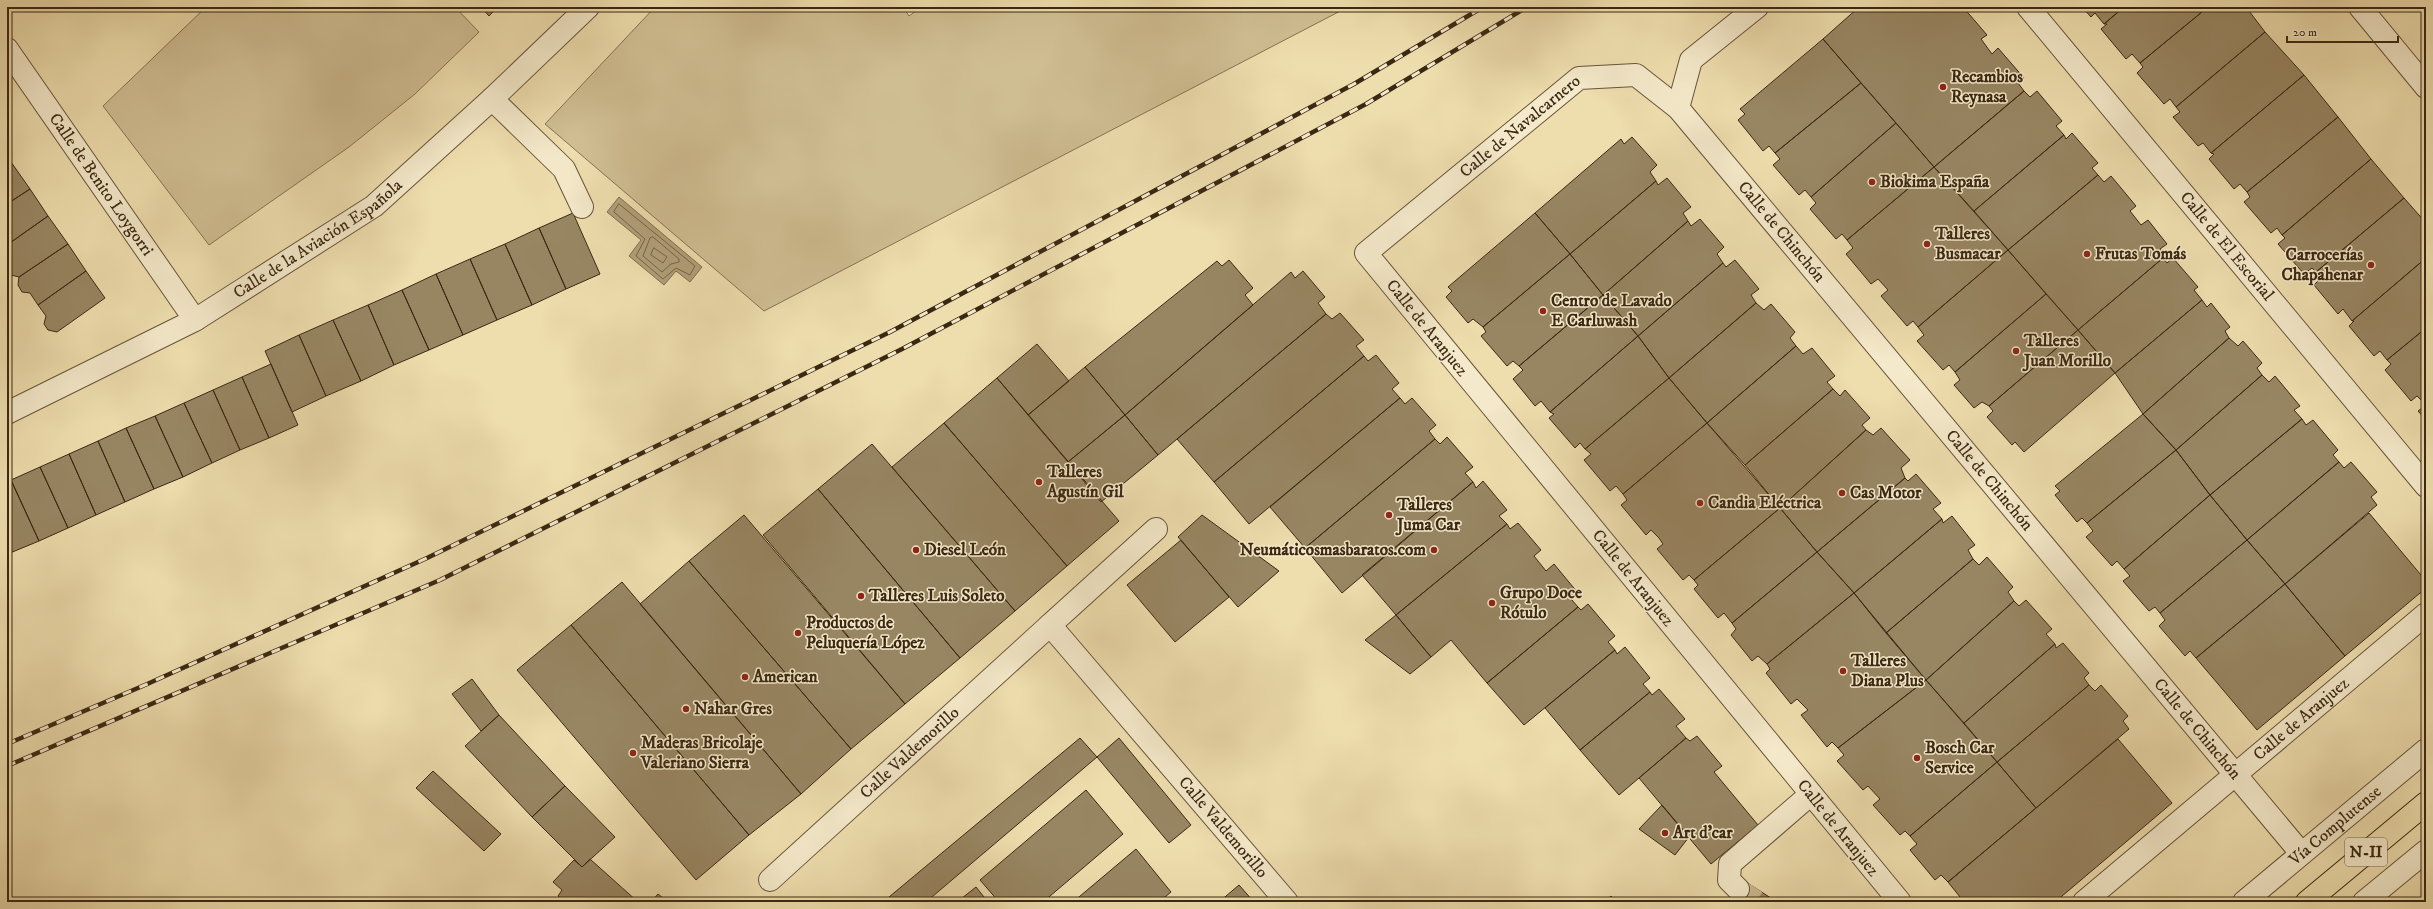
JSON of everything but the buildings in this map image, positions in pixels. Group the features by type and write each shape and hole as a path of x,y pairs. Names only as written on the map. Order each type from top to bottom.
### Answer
{"main road":[{"name":"N-II","path":"2307,902 2426,803"}],"street":[{"name":"Calle de la Aviación Española","path":"7,413 195,320 374,206 492,99 588,7"},
{"path":"1678,108 1691,60 1757,7"},
{"name":"Calle de El Escorial","path":"2028,7 2426,486"},
{"path":"2360,7 2426,87"},
{"name":"Calle de Benito Loygorri","path":"7,49 195,320"},
{"name":"Calle de Navalcarnero","path":"1366,253 1578,78 1636,75 1678,108"},
{"path":"492,99 564,169 582,207"},
{"name":"Calle de Chinchón","path":"1678,108 2301,853"},
{"name":"Calle de Aranjuez","path":"1366,253 1900,902"},
{"name":"Calle Valdemorillo","path":"770,880 1156,529"},
{"name":"Calle de Aranjuez","path":"2084,902 2236,776 2426,614"},
{"name":"Calle Valdemorillo","path":"1050,625 1287,902"},
{"name":"Vía Complutense","path":"2244,902 2426,750"},
{"path":"1738,889 1730,880 1730,864 1811,794"},
{"path":"2364,902 2426,851"}],"shaded area":[{"path":"206,7 455,7 479,32 415,94 349,147 209,245 103,106"},
{"path":"655,7 903,7 909,16 921,7 1348,7 764,311 545,124"}],"water":[{"path":"619,197 702,267 690,282 676,271 664,285 629,256 641,240 607,212"}],"tunnel":[{"path":"1738,889 1757,902"}],"railway":[{"path":"7,744 145,685 427,558 890,332 1354,84 1483,7"},
{"path":"7,766 440,580 902,349 1366,104 1527,7"}],"place":[{"name":"Recambios Reynasa","path":"1943,87"},
{"name":"Biokima España","path":"1872,182"},
{"name":"Talleres Busmacar","path":"1927,244"},
{"name":"Frutas Tomás","path":"2087,254"},
{"name":"Carrocerías Chapahenar","path":"2371,265"},
{"name":"Centro de Lavado E Carluwash","path":"1543,311"},
{"name":"Talleres Juan Morillo","path":"2016,351"},
{"name":"Talleres Agustín Gil","path":"1039,482"},
{"name":"Cas Motor","path":"1842,493"},
{"name":"Candia Eléctrica","path":"1700,503"},
{"name":"Talleres Juma Car","path":"1389,515"},
{"name":"Diesel León","path":"916,550"},
{"name":"Neumáticosmasbaratos.com","path":"1434,550"},
{"name":"Talleres Luis Soleto","path":"861,596"},
{"name":"Grupo Doce Rótulo","path":"1492,603"},
{"name":"Productos de Peluquería López","path":"798,633"},
{"name":"Talleres Diana Plus","path":"1843,671"},
{"name":"American","path":"745,677"},
{"name":"Nahar Gres","path":"686,709"},
{"name":"Maderas Bricolaje Valeriano Sierra","path":"633,753"},
{"name":"Bosch Car Service","path":"1917,758"},
{"name":"Art d'car","path":"1665,833"}]}
